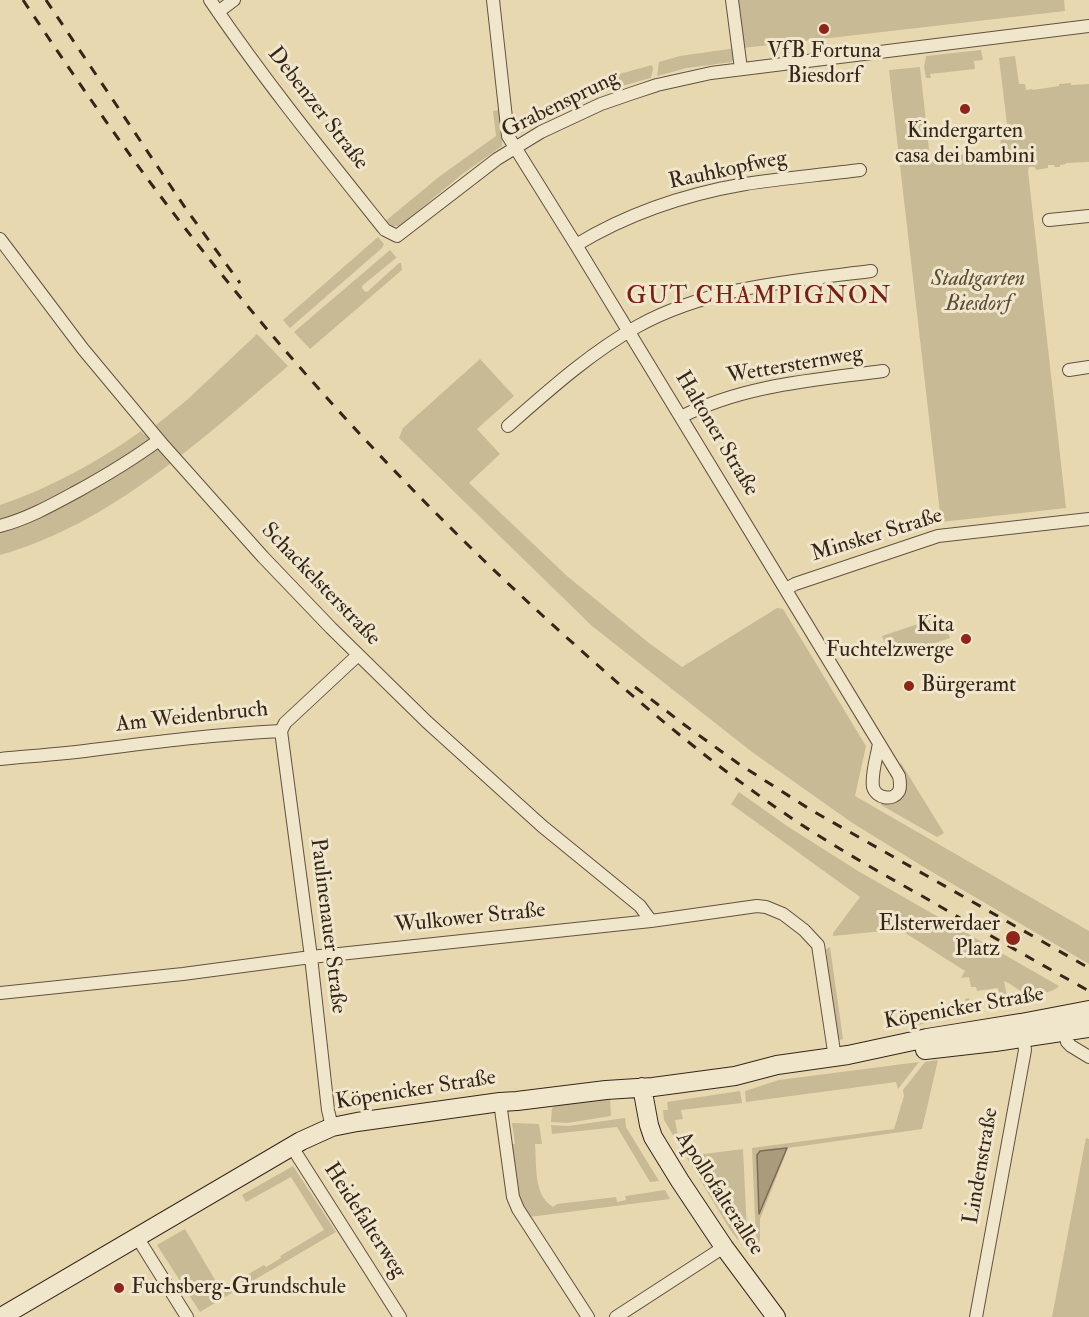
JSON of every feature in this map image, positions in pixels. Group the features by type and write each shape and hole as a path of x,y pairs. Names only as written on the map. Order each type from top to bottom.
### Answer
{"main road":[{"name":"Köpenicker Straße","path":"1064,1024 1089,1010"},
{"name":"Köpenicker Straße","path":"1,1317 292,1147 332,1127 500,1102 735,1076 777,1065 929,1050 1022,1030 1064,1024 1089,1028"},
{"name":"Apollofalterallee","path":"642,1087 653,1137 724,1247 776,1317"}],"street":[{"name":"Debenzer Straße","path":"210,0 259,69 337,171 385,230 396,236"},
{"path":"218,12 234,0"},
{"name":"Haltoner Straße","path":"493,0 508,136 517,147 879,743"},
{"path":"732,0 741,69"},
{"name":"Grabensprung","path":"396,236 497,159 541,132 601,104 633,93 693,77 741,69 1089,26"},
{"name":"Rauhkopfweg","path":"576,245 650,210 704,193 746,184 860,170"},
{"path":"1049,220 1089,216"},
{"name":"Schackelsterstraße","path":"0,239 83,349 159,440 263,557 357,655 427,722 542,826 640,906 651,921"},
{"path":"508,426 590,357 639,326 681,307 726,293 765,285 871,271"},
{"path":"1070,370 1089,367"},
{"name":"Wettersternweg","path":"681,417 711,404 757,390 883,371"},
{"path":"0,526 44,509 105,477 159,440"},
{"name":"Minsker Straße","path":"786,589 938,536 1089,519"},
{"name":"Am Weidenbruch","path":"0,759 178,738 281,730 285,723 357,655"},
{"name":"Paulinenauer Straße","path":"281,730 311,957 328,1110 332,1127"},
{"name":"Wulkower Straße","path":"0,993 651,921 757,906 766,907 790,919 818,945 842,1057"},
{"path":"1064,1024 1067,1042 1089,1057"},
{"name":"Lindenstraße","path":"976,1317 1025,1050 1022,1030"},
{"path":"500,1102 513,1197 518,1209 588,1317"},
{"name":"Heidefalterweg","path":"292,1147 400,1317"},
{"path":"137,1237 188,1317"},
{"path":"616,1317 724,1247"}],"green space":[{"name":"VfB Fortuna Biesdorf","path":"737,0 1064,0 1065,11 743,48"},
{"path":"736,48 732,62 687,68 657,76 659,62 680,56"},
{"path":"981,50 983,60 974,61 975,69 930,74 931,78 926,78 924,67 926,56"},
{"name":"Stadtgarten Biesdorf","path":"1015,56 1019,84 1025,84 1026,90 1059,86 1059,84 1089,84 1089,162 1066,163 1060,167 1048,165 1048,168 1036,170 1035,167 1029,167 1028,171 1066,508 941,522 889,70 920,67 930,159 1001,149 1000,133 1008,132 999,58"},
{"path":"652,65 651,78 587,99 522,133 516,134 512,130 510,119 517,115 518,123 553,102 612,76"},
{"path":"499,110 503,135 502,146 461,175 400,226 383,223 440,176 496,136 493,111"},
{"path":"378,237 384,244 382,248 290,328 283,320"},
{"path":"390,250 396,258 362,288 367,292 399,263 401,263 402,270 310,349 294,332"},
{"path":"257,334 288,366 188,450 117,501 80,523 41,541 0,555 0,505 37,491 73,473 141,431 144,435 188,399"},
{"path":"480,359 514,396 477,429 500,454 469,483 567,576 682,667 777,608 783,609 866,746 855,796 1089,931 1089,964 851,822 752,752 592,626 399,438 403,428"},
{"path":"942,616 950,638 890,658 882,636"},
{"path":"901,763 944,833 937,837 881,805 881,803 891,803"},
{"path":"739,792 858,871 1059,986 1046,992 1030,993 1021,991 1004,981 1009,1008 1004,1009 998,988 977,991 976,987 971,987 969,977 961,978 965,971 888,922 883,931 833,936 860,897 731,804"},
{"path":"830,947 843,1039 837,1041 826,949"},
{"path":"969,998 971,1011 977,1010 978,1014 917,1025 915,1017 966,1008 965,999"},
{"path":"938,1060 922,1129 788,1148 760,1219 758,1246 750,1254 747,1251 756,1241 752,1148 894,1129 904,1096 903,1090 925,1062"},
{"path":"919,1062 898,1089 896,1082 746,1102 745,1091 779,1080"},
{"path":"740,1091 742,1103 681,1110 683,1119 675,1120 679,1141 685,1140 688,1156 743,1149 747,1232 738,1240 664,1120 663,1110 668,1110 667,1102"},
{"path":"610,1097 611,1116 567,1123 551,1122 552,1108 555,1106"},
{"path":"625,1118 626,1127 659,1181 650,1182 617,1127 552,1134 551,1125 568,1126"},
{"path":"512,1123 539,1124 542,1144 535,1144 537,1179 542,1195 553,1207 557,1204 616,1197 617,1202 626,1200 625,1196 665,1190 670,1199 529,1217 519,1201 511,1144 515,1144"},
{"path":"1086,1138 1089,1139 1089,1317 1052,1317"},
{"path":"293,1166 336,1232 244,1286 240,1279 264,1265 266,1267 324,1230 291,1177 246,1202 242,1195"},
{"path":"185,1229 221,1290 231,1285 235,1291 200,1312 157,1245"}],"shaded area":[{"path":"787,1148 759,1214 757,1155 760,1151"}],"railway":[{"path":"23,0 140,168 265,327 353,427 399,475 542,615 678,734 783,812 861,862 1089,991"},
{"path":"46,0 186,209 240,283"},
{"path":"635,687 739,764 811,810 1089,968"}],"place":[{"name":"VfB Fortuna Biesdorf","path":"824,29"},
{"name":"Kindergarten casa dei bambini","path":"965,109"},
{"name":"Kita Fuchtelzwerge","path":"966,639"},
{"name":"Bürgeramt","path":"909,686"},
{"name":"Elsterwerdaer Platz","path":"1013,938"},
{"name":"Fuchsberg-Grundschule","path":"119,1288"}],"district":[{"name":"GUT CHAMPIGNON","path":"759,298"}]}
